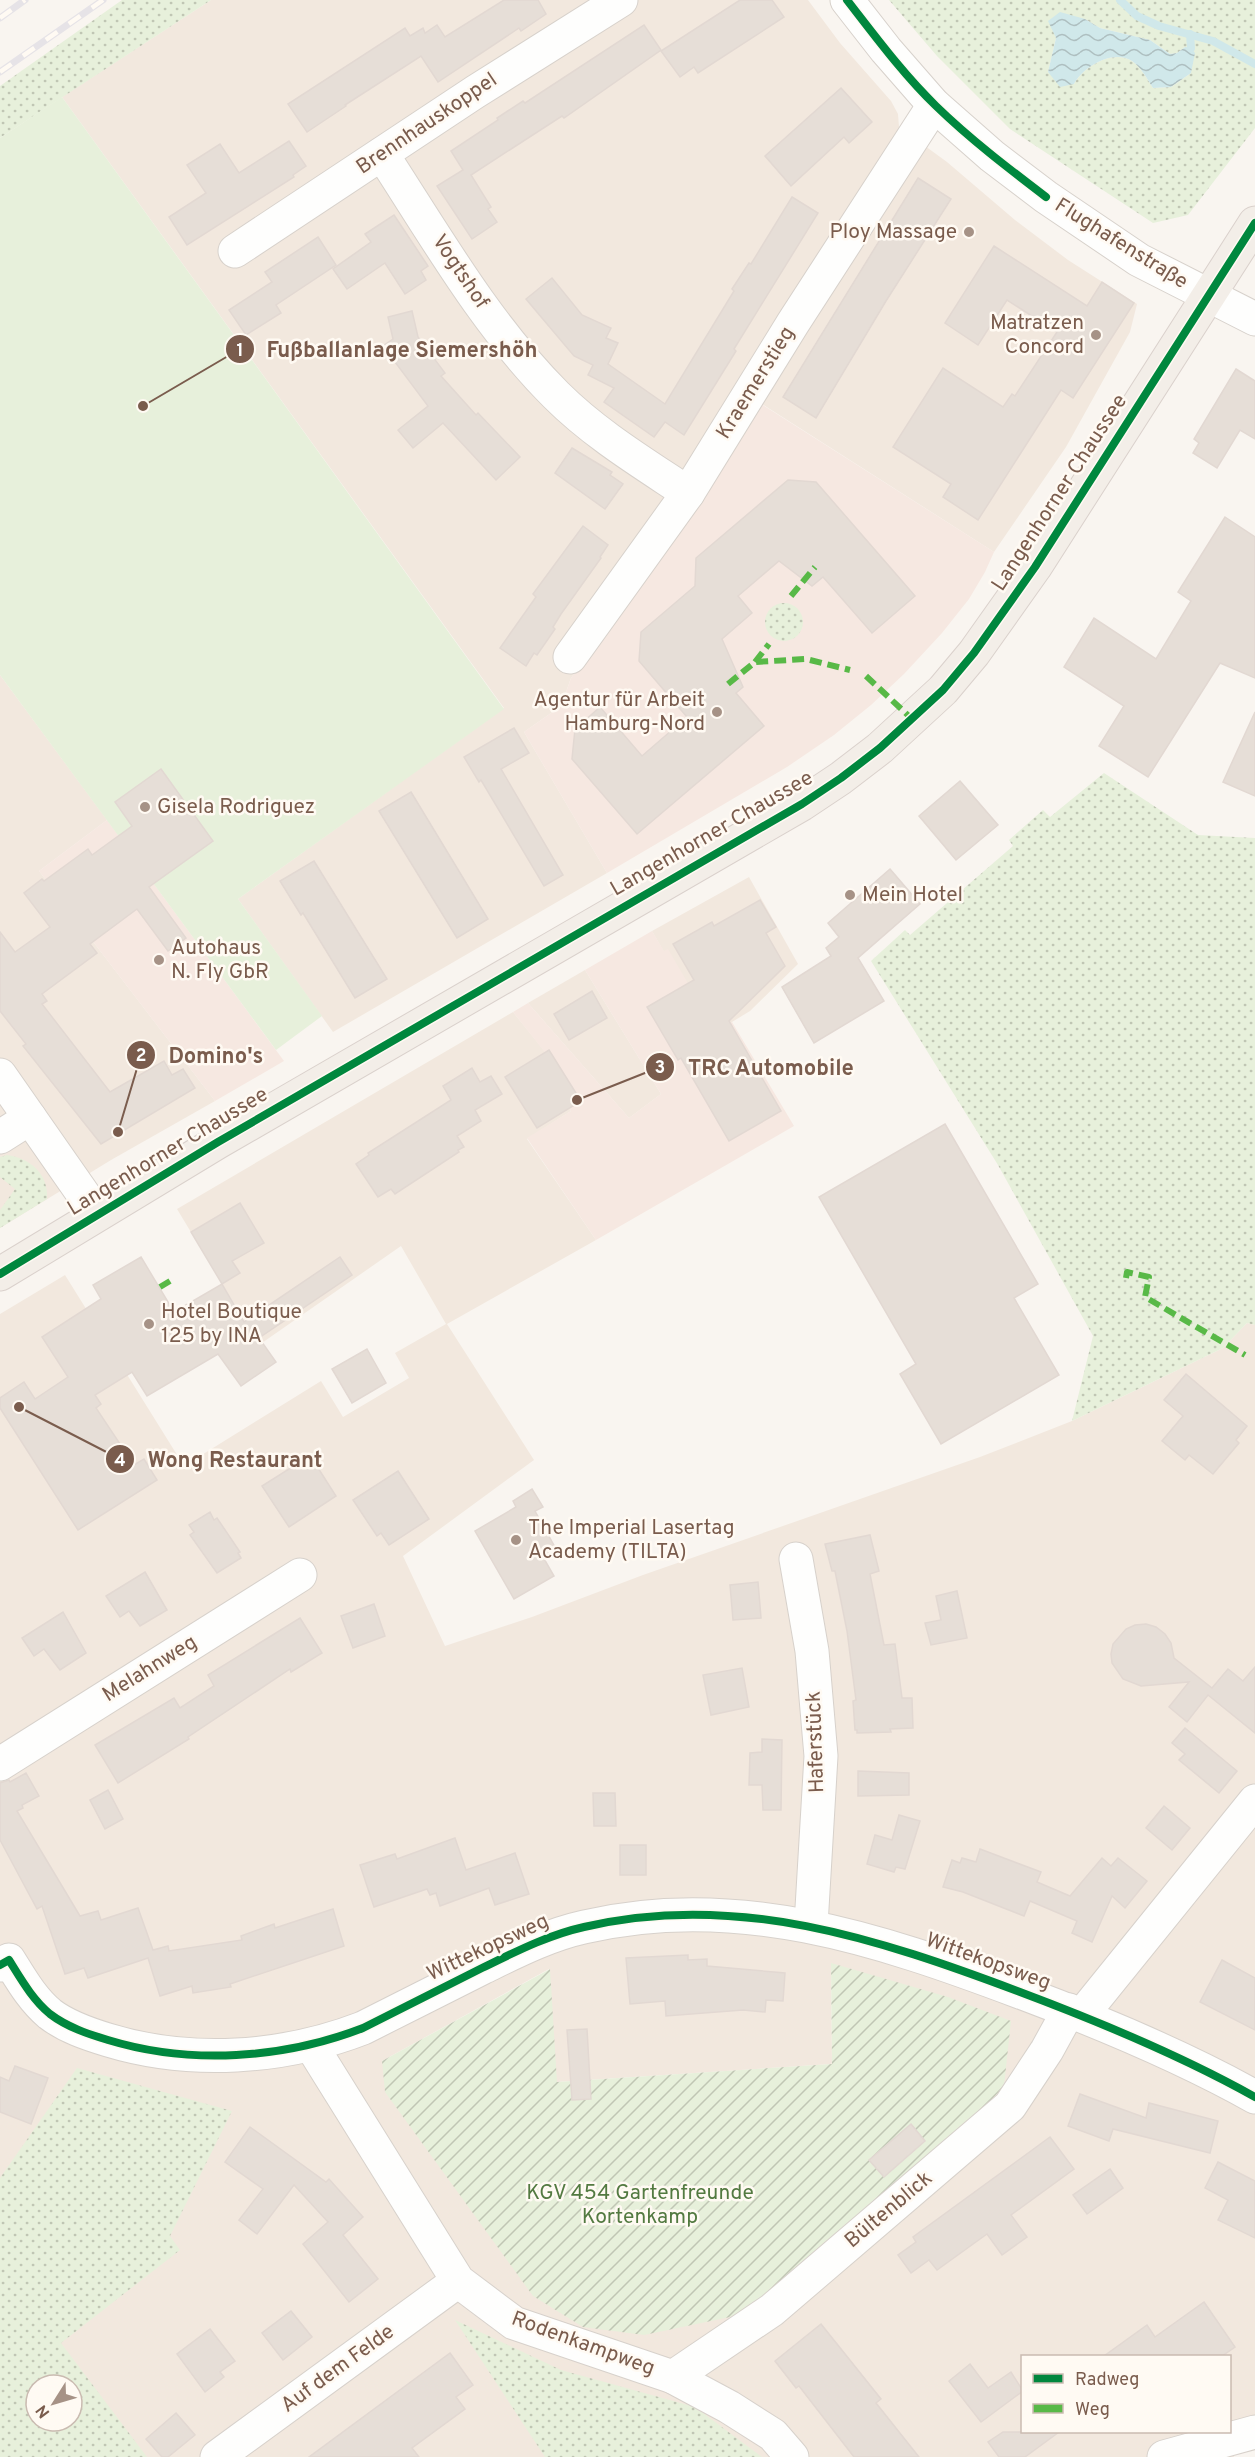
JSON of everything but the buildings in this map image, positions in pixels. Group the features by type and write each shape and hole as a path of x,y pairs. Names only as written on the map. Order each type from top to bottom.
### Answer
{"main road":[{"name":"Langenhorner Chaussee","path":"0,1274 352,1064 802,804 841,778 879,748 943,690 1001,618 1255,223"}],"street":[{"name":"Brennhauskoppel","path":"235,251 475,92 621,0"},
{"name":"Flughafenstraße","path":"847,0 886,50 934,105 992,156 1046,197 1139,260 1255,320"},
{"name":"Kraemerstieg","path":"570,657 688,494 793,322 934,105"},
{"name":"Vogtshof","path":"382,154 497,329 529,367 558,397 613,443 688,494"},
{"path":"0,1075 97,1215"},
{"path":"0,1137 30,1118"},
{"name":"Haferstück","path":"796,1560 812,1652 821,1756 811,1925"},
{"name":"Melahnweg","path":"0,1764 300,1575"},
{"name":"Bültenblick","path":"674,2377 772,2310 1010,2106 1047,2050 1076,2013 1255,1801"},
{"name":"Wittekopsweg","path":"3,1956 37,2001 70,2027 135,2049 176,2054 218,2055 265,2052 311,2045 363,2028 527,1946 581,1927 615,1920 690,1915 744,1916 811,1925 872,1941 954,1967 1124,2032 1255,2097"},
{"name":"Rodenkampweg","path":"311,2045 458,2281 514,2323 674,2377 729,2407 773,2435 792,2457"},
{"name":"Auf dem Felde","path":"217,2457 458,2281"},
{"path":"1164,2457 1255,2432"}],"shaded area":[{"path":"211,0 808,0 840,43 891,101 898,114 899,127 947,162 1015,220 1068,260 1137,304 1130,332 1066,447 994,552 759,402 675,537 571,678 561,706 524,732 607,873 333,1032 238,899 504,708 62,97"},
{"path":"758,402 994,552 969,599 942,633 871,705 834,735 787,767 607,873 524,732 561,706 571,678 675,537"},
{"path":"0,675 107,820 39,871 215,1101 111,1160 0,1228"},
{"name":"Autohaus N. Fly GbR","path":"107,820 284,1061 215,1101 39,871"},
{"path":"749,877 798,964 750,1011 732,1022 717,1024 697,999 667,950 664,952 652,931"},
{"path":"652,931 664,951 668,949 697,999 717,1024 732,1022 794,1126 596,1240 527,1138 571,1111 557,1087 567,1080 513,1012 528,1003 629,1118 661,1094 585,970"},
{"path":"585,970 661,1094 629,1118 528,1003"},
{"path":"513,1012 568,1080 557,1088 571,1111 527,1139 596,1240 447,1324 534,1460 403,1556 445,1646 980,1457 1072,1421 1223,1348 1247,1323 1255,1325 1255,2446 1233,2453 1234,2457 0,2457 0,1314 65,1275 184,1466 321,1381 343,1417 409,1378 395,1353 446,1324 401,1246 259,1345 177,1209","holes":["831,1963 948,2147 382,2061 549,1969 556,2082 832,2064"]}],"green space":[{"path":"122,0 211,0 0,138 0,86"},
{"path":"889,0 1255,0 1255,128 1188,215 1153,223 1010,129 937,56","holes":["1085,19 1100,28 1150,40 1170,54 1177,53 1185,47 1191,73 1171,87 1153,88 1144,73 1132,61 1116,57 1091,66 1074,84 1048,72 1056,38"]},
{"path":"62,97 504,709 238,899 322,1016 276,1050 0,675 0,138"},
{"path":"784,603 797,609 803,622 797,635 784,641 771,635 765,622 771,609"},
{"path":"1104,773 1198,835 1255,838 1255,1325 1247,1323 1223,1348 1072,1421 1093,1336 998,1165 871,961 905,930 910,935 1013,846 1009,840 1043,810 1050,817"},
{"path":"7,1155 23,1160 36,1169 45,1182 47,1199 0,1228 0,1210 15,1189 0,1177 0,1157"},
{"name":"KGV 454 Gartenfreunde Kortenkamp","path":"831,1963 948,1997 1011,2021 1004,2086 948,2147 776,2293 730,2317 644,2335 583,2327 533,2296 385,2092 382,2061 550,1969 557,2082 832,2064"},
{"path":"77,2068 232,2111 170,2236 180,2250 61,2343 84,2373 24,2373 24,2433 84,2433 84,2373 147,2457 0,2457 0,2178"},
{"path":"455,2320 561,2370 695,2407 762,2457 545,2457"}],"water":[{"path":"1060,12 1085,19 1100,28 1150,40 1170,54 1177,53 1185,47 1191,48 1195,53 1191,73 1171,87 1153,88 1144,73 1132,61 1116,57 1091,66 1074,84 1060,87 1048,72 1056,38 1048,21"}],"waterway":[{"path":"1120,0 1137,16 1159,26 1213,41 1255,64"},
{"path":"1190,34 1191,48"}],"railway":[{"path":"0,18 25,0"},
{"path":"0,72 103,0"}],"marked path":[{"path":"791,596 815,567"},
{"path":"755,662 769,644"},
{"path":"728,684 755,662 806,659 850,670"},
{"path":"866,676 912,719"},
{"path":"1126,1278 1127,1272 1149,1277 1145,1297 1245,1355"},
{"path":"160,1287 170,1281"}],"cycle path":[{"path":"847,0 901,68 936,106 976,142 1046,197"},
{"path":"0,1274 218,1142 802,804 880,748 943,690 974,653 1035,567 1255,223"},
{"path":"0,1965 9,1960 27,1988 50,2014 85,2033 139,2048 171,2053 236,2055 301,2046 363,2028 507,1956 571,1930 641,1917 696,1915 752,1918 806,1926 914,1954 1110,2027 1198,2067 1255,2097"}],"place":[{"name":"Ploy Massage","path":"969,232"},
{"name":"Matratzen Concord","path":"1096,335"},
{"name":"Fußballanlage Siemershöh","path":"143,406"},
{"name":"Agentur für Arbeit Hamburg-Nord","path":"717,712"},
{"name":"Gisela Rodriguez","path":"145,807"},
{"name":"Mein Hotel","path":"850,895"},
{"name":"Autohaus N. Fly GbR","path":"159,960"},
{"name":"TRC Automobile","path":"577,1100"},
{"name":"Domino's","path":"118,1132"},
{"name":"Hotel Boutique 125 by INA","path":"149,1324"},
{"name":"Wong Restaurant","path":"19,1407"},
{"name":"The Imperial Lasertag Academy (TILTA)","path":"516,1540"}]}
